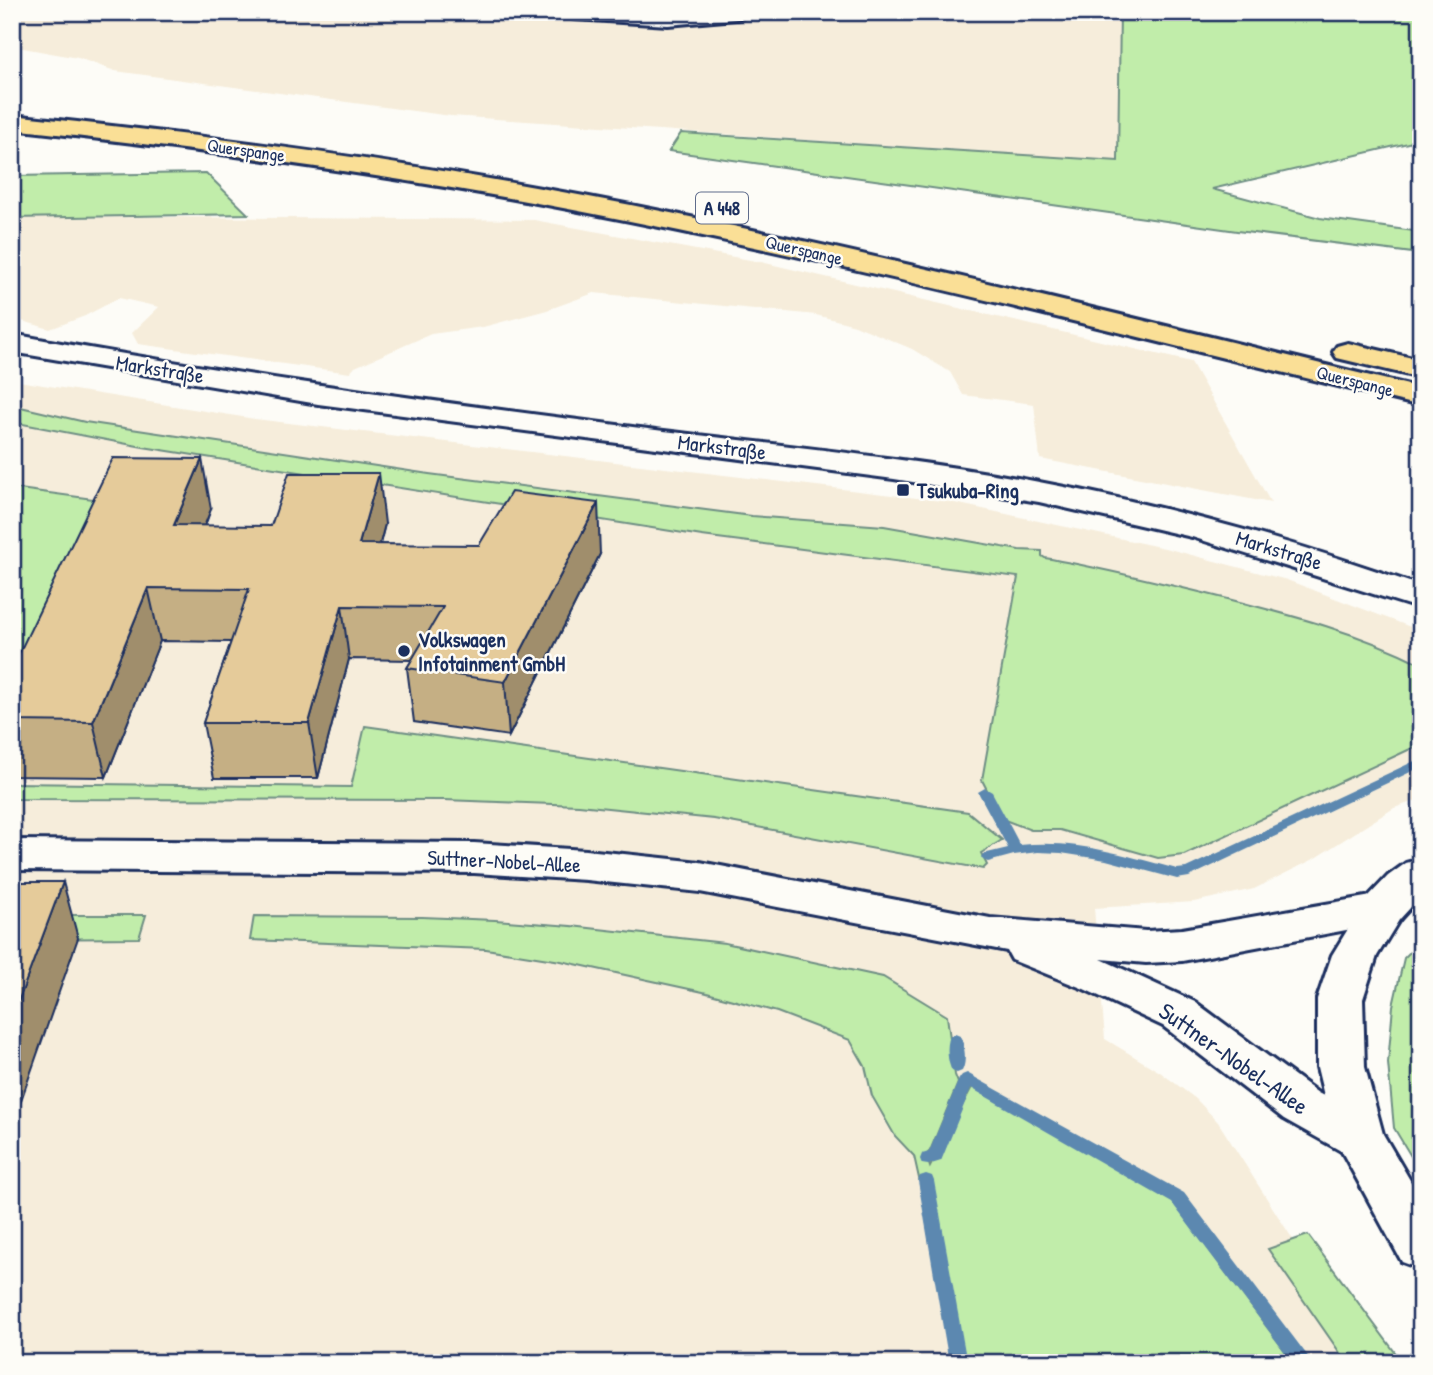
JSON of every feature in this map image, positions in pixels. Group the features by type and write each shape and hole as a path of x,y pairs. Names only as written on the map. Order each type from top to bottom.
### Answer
{"highway":[{"name":"Querspange","path":"12,102 244,128 538,173 753,214 1093,291"},
{"name":"Querspange","path":"12,122 141,135 353,165 612,209 915,275 1421,397"},
{"name":"Querspange","path":"1321,345 1421,369"}],"main road":[{"path":"575,12 668,18 736,12"},
{"name":"Markstraße","path":"12,343 184,373 984,482 1157,516 1231,535 1306,557 1421,598"},
{"name":"Suttner-Nobel-Allee","path":"12,855 474,858 586,864 700,877 990,934 1146,947 1182,945 1383,909"},
{"path":"1421,874 1403,887 1383,909 1355,955 1340,999 1341,1067 1359,1138 1421,1247"},
{"name":"Suttner-Nobel-Allee","path":"990,934 1100,977 1179,1014 1301,1106 1359,1138"}],"shaded area":[{"path":"12,12 1120,12 1119,161 451,116 115,71 78,58 12,46"},
{"path":"12,218 534,220 761,262 1191,362 1271,503 1040,459 1034,404 963,395 950,372 912,349 855,325 816,315 594,293 547,310 483,327 431,334 355,367 350,373 138,344 132,333 159,307 119,298 85,316 50,329 12,318"},
{"path":"12,380 255,419 950,502 1169,549 1287,580 1421,631 1421,799 1394,808 1312,860 1254,889 1194,902 1094,908 1105,1039 1160,1072 1196,1099 1218,1122 1376,1363 12,1363"}],"green space":[{"path":"1120,12 1421,12 1421,140 1212,189 1320,218 1421,232 1421,254 1237,231 669,151 681,133 1118,161"},
{"path":"206,173 248,214 12,218 12,176"},
{"path":"12,405 85,422 429,474 752,516 884,526 1019,550 1042,551 1045,558 1160,582 1302,619 1351,634 1421,664 1421,744 1184,855 1158,858 1060,830 1031,830 1002,819 982,780 1018,577 702,536 143,447 12,422"},
{"path":"12,488 123,503 12,743"},
{"path":"365,726 968,812 1002,840 981,853 987,865 983,869 714,819 579,805 444,800 12,799 12,783 351,787"},
{"path":"12,915 146,915 139,938 12,939"},
{"path":"254,916 422,917 571,926 725,943 883,977 947,1016 958,1083 926,1155 930,1167 973,1085 1167,1194 1294,1363 954,1363 933,1241 914,1156 895,1136 872,1096 865,1066 850,1040 777,1012 703,992 561,961 486,949 250,940"},
{"path":"1421,941 1421,1173 1394,1128 1388,1063 1393,1006 1404,958"},
{"path":"1308,1235 1403,1363 1347,1363 1268,1249"}],"building":[{"path":"113,458 202,459 174,525 271,526 289,473 379,473 359,544 479,545 511,492 598,503 505,682 407,668 443,607 342,606 309,723 203,723 249,589 148,588 93,722 12,721 12,668"},
{"path":"12,882 63,882 12,1018"}],"waterway":[{"path":"988,857 1038,848 1061,848 1106,855 1177,874 1189,872 1421,762"},
{"path":"985,792 1015,849"},
{"path":"955,1040 957,1067"},
{"path":"928,1159 935,1156 967,1079"},
{"path":"976,1084 1178,1198 1304,1363"},
{"path":"926,1181 958,1363"}],"place":[{"name":"Tsukuba-Ring","path":"903,490"},
{"name":"Volkswagen Infotainment GmbH","path":"404,651"}]}
